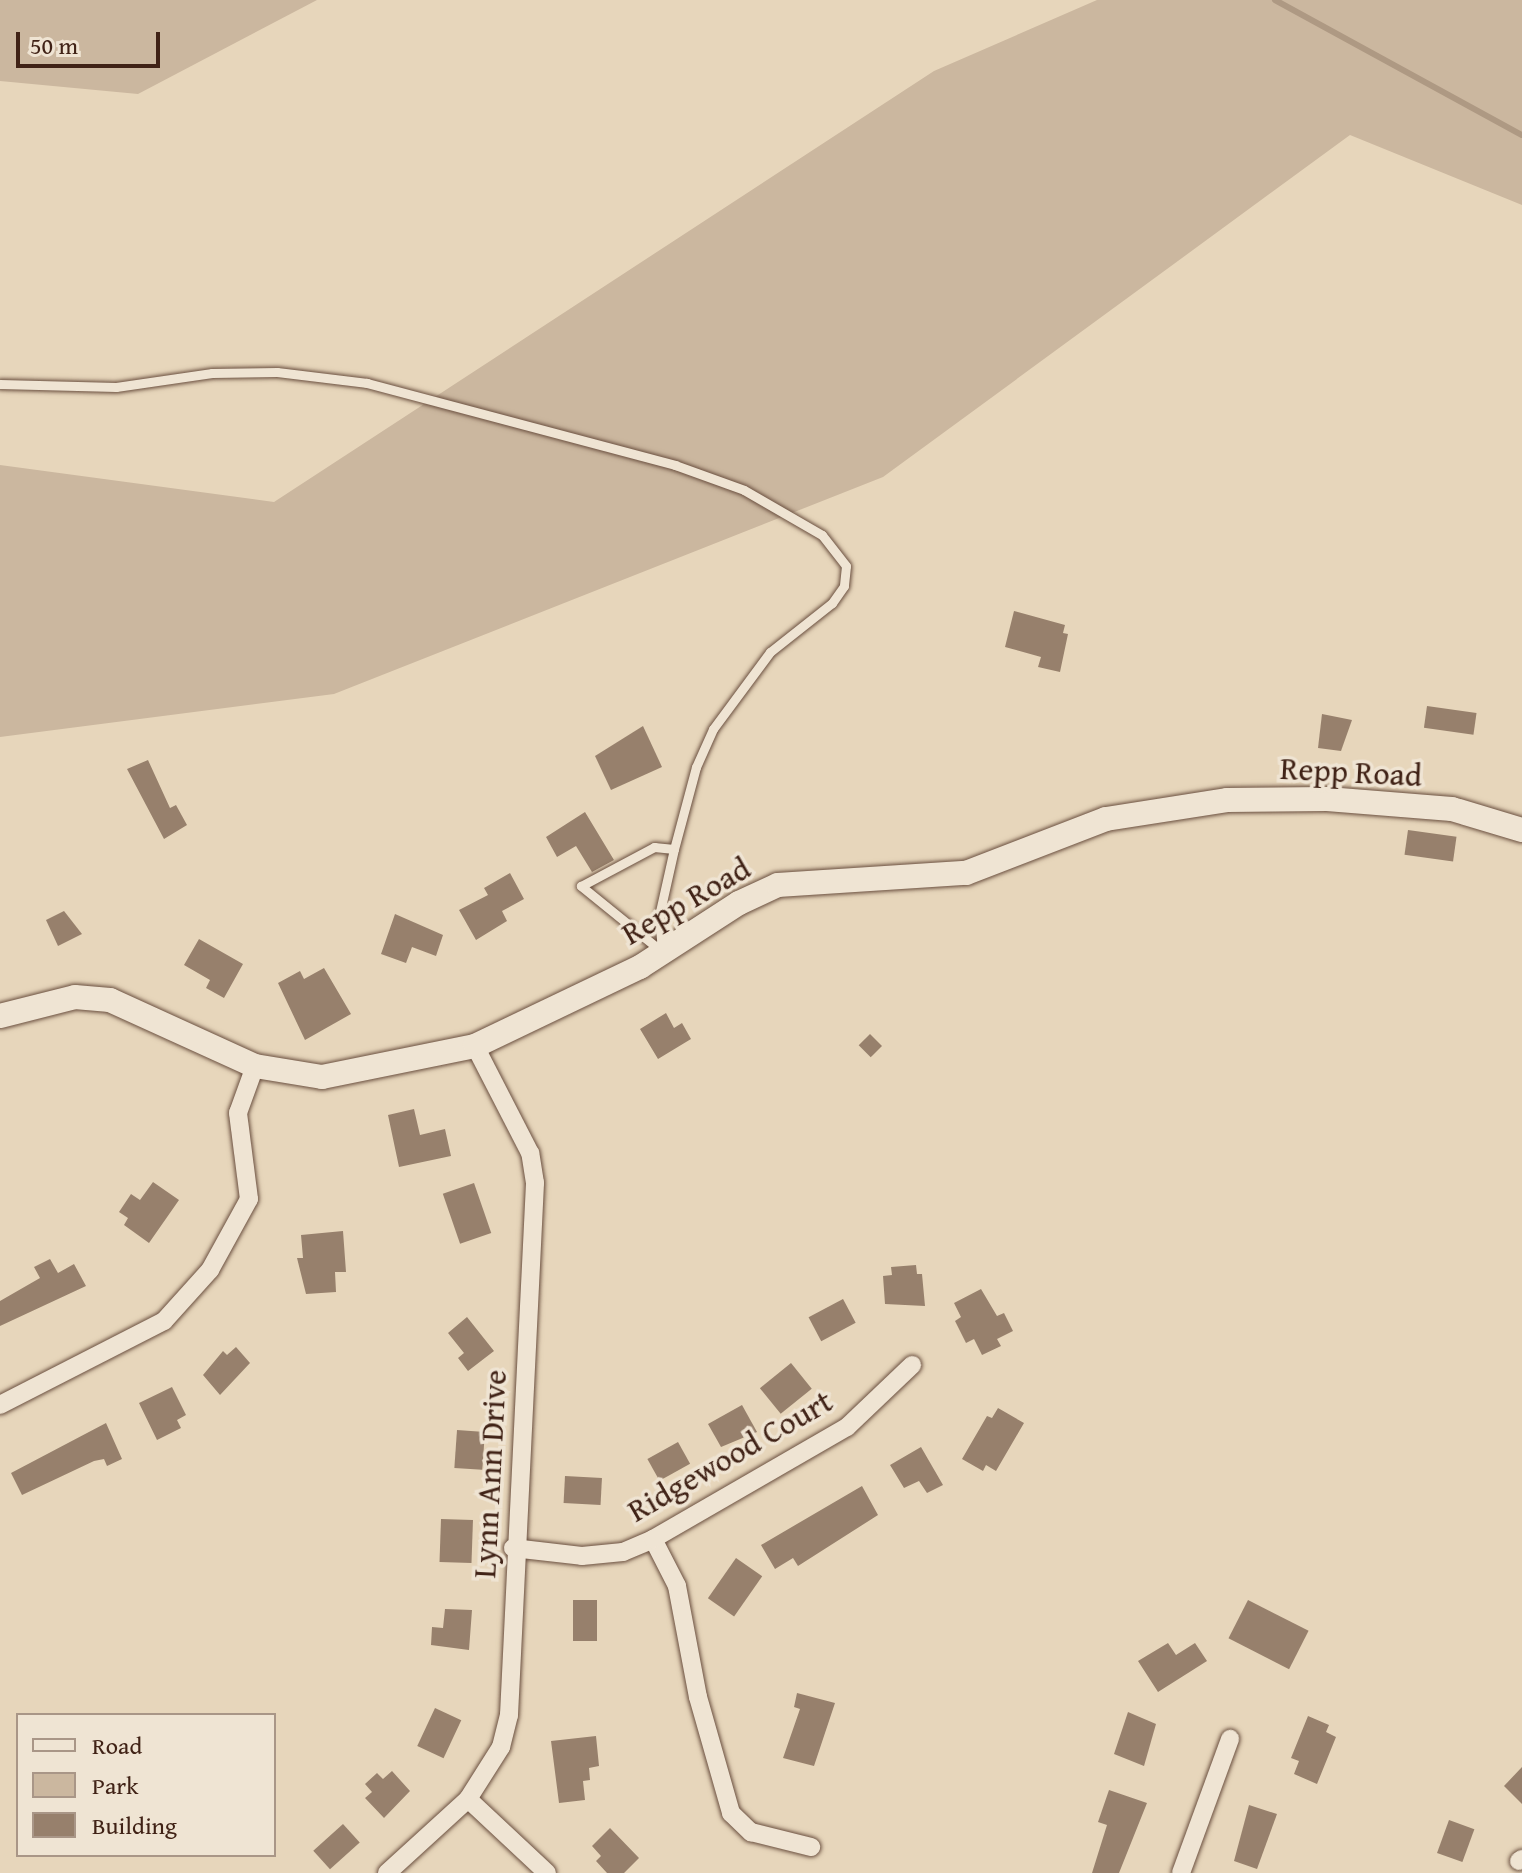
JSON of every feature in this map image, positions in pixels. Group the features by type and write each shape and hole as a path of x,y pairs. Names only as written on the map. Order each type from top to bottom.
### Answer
{"street":[{"name":"Repp Road","path":"0,1016 75,997 110,1000 255,1066 322,1077 475,1046 662,952 778,885 966,873 1144,810 1227,800 1327,799 1452,809 1522,830"},
{"name":"Lynn Ann Drive","path":"387,1873 468,1799 501,1747 509,1715 513,1548 524,1439 535,1183 530,1153 475,1046"},
{"path":"0,1405 164,1321 210,1270 249,1199 238,1113 255,1066"},
{"name":"Ridgewood Court","path":"513,1548 582,1556 623,1552 653,1539 847,1427 912,1365"},
{"path":"653,1539 677,1586 698,1697 731,1813 751,1832 811,1847"},
{"path":"1181,1873 1230,1739"},
{"path":"468,1799 547,1873"}],"lane":[{"path":"0,384 116,387 212,373 277,372 367,383 675,465 744,490 822,535 846,566 844,586 832,603 770,652 735,695 696,767 659,916 662,952"},
{"path":"662,952 581,886 654,847 674,849"}],"green space":[{"path":"0,0 317,0 138,94 0,81"},
{"path":"1097,0 1522,0 1522,205 1350,135 883,477 334,694 0,737 0,465 274,502 934,71"}],"building":[{"path":"1014,611 1065,625 1063,633 1068,634 1060,672 1038,667 1041,657 1005,647"},
{"path":"1427,706 1477,713 1473,735 1424,728"},
{"path":"1322,714 1352,720 1341,751 1318,748"},
{"path":"643,726 662,767 611,790 595,756"},
{"path":"148,760 170,808 176,805 187,825 164,839 127,769"},
{"path":"585,812 614,860 592,872 576,846 557,857 546,837"},
{"path":"1408,830 1457,837 1453,862 1405,855"},
{"path":"510,873 524,899 502,911 507,921 476,940 459,910 488,895 484,888"},
{"path":"64,911 82,934 58,946 46,920"},
{"path":"395,914 443,935 436,956 412,947 406,963 381,954"},
{"path":"199,939 243,964 224,998 206,988 210,980 184,965"},
{"path":"324,968 351,1014 305,1040 278,983 300,971 304,979"},
{"path":"666,1013 674,1028 682,1023 691,1039 658,1059 640,1029"},
{"path":"870,1034 882,1046 871,1057 859,1045"},
{"path":"414,1109 420,1135 445,1129 451,1156 399,1167 388,1115"},
{"path":"153,1182 179,1200 149,1243 124,1225 128,1218 119,1212 131,1194 140,1200"},
{"path":"474,1183 491,1233 460,1244 443,1194"},
{"path":"343,1231 346,1272 335,1272 336,1292 306,1294 297,1258 303,1258 301,1235"},
{"path":"50,1259 58,1273 74,1264 86,1286 0,1326 0,1301 40,1278 34,1267"},
{"path":"916,1265 917,1274 922,1274 925,1306 885,1304 883,1276 892,1275 891,1267"},
{"path":"981,1289 997,1316 1004,1313 1013,1331 997,1339 1001,1346 982,1355 974,1339 966,1343 955,1321 961,1317 954,1303"},
{"path":"843,1299 856,1323 821,1341 809,1317"},
{"path":"467,1317 494,1351 468,1371 458,1358 464,1353 448,1333"},
{"path":"236,1347 250,1363 220,1395 203,1375 223,1351 227,1355"},
{"path":"791,1363 812,1389 781,1414 760,1388"},
{"path":"172,1387 186,1415 177,1420 181,1428 157,1440 139,1403"},
{"path":"742,1405 757,1432 721,1447 708,1424"},
{"path":"998,1408 1024,1423 996,1471 986,1465 983,1471 962,1459 987,1416 992,1418"},
{"path":"106,1423 122,1459 107,1466 104,1459 94,1461 22,1495 11,1473"},
{"path":"457,1430 485,1432 482,1470 454,1468"},
{"path":"678,1442 690,1464 660,1481 647,1459"},
{"path":"921,1447 943,1485 927,1493 919,1481 904,1488 890,1465"},
{"path":"565,1476 602,1478 601,1505 564,1503"},
{"path":"862,1486 878,1515 798,1566 793,1558 775,1569 761,1545"},
{"path":"441,1519 473,1520 471,1563 439,1562"},
{"path":"736,1558 762,1576 734,1616 708,1598"},
{"path":"573,1600 597,1600 597,1641 573,1641"},
{"path":"1248,1600 1309,1631 1289,1669 1228,1638"},
{"path":"445,1609 472,1610 469,1650 431,1645 432,1627 443,1628"},
{"path":"1168,1643 1176,1655 1195,1643 1207,1661 1158,1692 1138,1661"},
{"path":"797,1693 835,1703 814,1766 783,1758 800,1709 794,1707"},
{"path":"435,1708 461,1720 444,1758 417,1746"},
{"path":"1128,1712 1156,1724 1144,1766 1114,1754"},
{"path":"1308,1716 1329,1725 1326,1732 1336,1737 1317,1784 1294,1774 1299,1761 1291,1758"},
{"path":"596,1736 599,1766 589,1768 590,1780 583,1781 585,1800 559,1803 551,1741"},
{"path":"1522,1767 1522,1804 1504,1786"},
{"path":"392,1771 410,1791 384,1818 365,1798 372,1792 365,1784 377,1773 383,1779"},
{"path":"1109,1790 1147,1803 1119,1873 1092,1873 1107,1825 1098,1822"},
{"path":"1249,1805 1277,1814 1257,1869 1234,1861"},
{"path":"1449,1820 1474,1829 1462,1862 1437,1853"},
{"path":"343,1824 360,1843 330,1869 313,1851"},
{"path":"610,1828 639,1858 624,1873 607,1873 596,1861 601,1856 592,1846"}],"waterway":[{"path":"1275,0 1522,135"}]}
